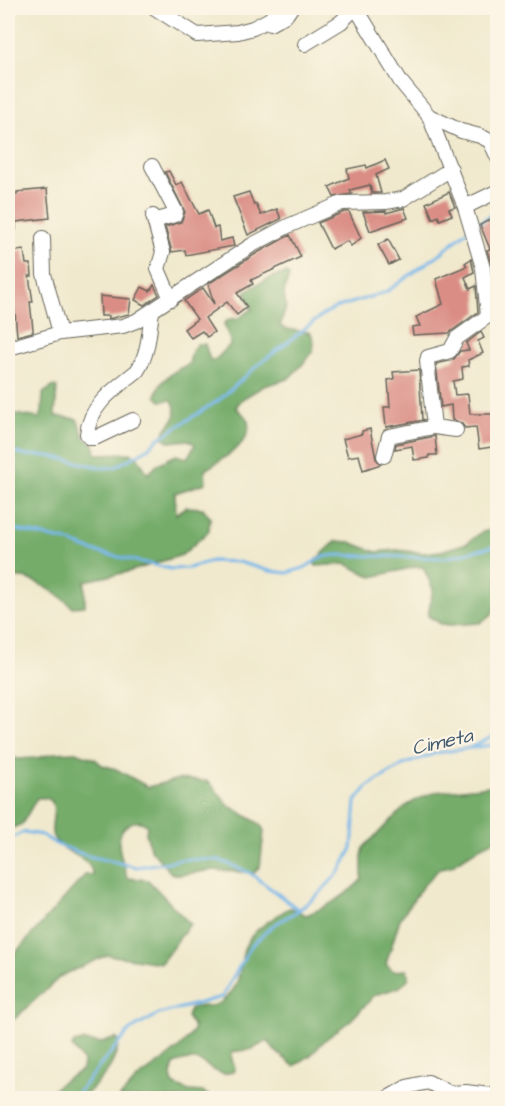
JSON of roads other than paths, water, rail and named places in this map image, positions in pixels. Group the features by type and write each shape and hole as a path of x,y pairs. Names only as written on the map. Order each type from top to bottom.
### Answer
{"street":[{"path":"155,8 197,35 238,32 253,28 277,21 291,8"},
{"path":"253,28 270,19 280,8"},
{"path":"305,44 341,22 356,8 400,82 429,116 465,207 483,268 489,313 458,338 450,351 428,357 427,367 435,427"},
{"path":"429,116 490,141 498,158"},
{"path":"152,166 176,213 154,219 163,252 158,269 171,299"},
{"path":"8,342 16,346 60,333 123,326 136,321 252,245 329,207 342,203 386,202 403,199 451,169"},
{"path":"465,207 498,191"},
{"path":"43,238 44,274 60,333"},
{"path":"132,420 95,438 90,438 87,434 88,424 103,398 141,366 147,350 152,311"},
{"path":"384,456 389,436 435,427 456,430"},
{"path":"388,1098 407,1087 428,1082 450,1093 466,1092 498,1096"}],"waterway":[{"path":"475,225 498,210"},
{"path":"8,450 24,455 50,456 104,468 115,467 146,450 158,439 219,400 258,365 324,314 335,308 386,292 441,253 468,230"},
{"path":"8,528 171,569 189,568 212,561 238,562 287,573 304,568 322,557 336,555 445,558 498,545"},
{"name":"Cimeta","path":"471,747 498,734"},
{"name":"Cimeta","path":"73,1098 130,1030 159,1014 222,997 251,946 272,926 299,910 319,894 340,871 352,848 356,801 368,786 403,765 436,753 498,744"},
{"path":"8,874 9,839 24,832 42,835 56,844 88,856 137,867 186,859 219,860 250,873 299,910"}]}
